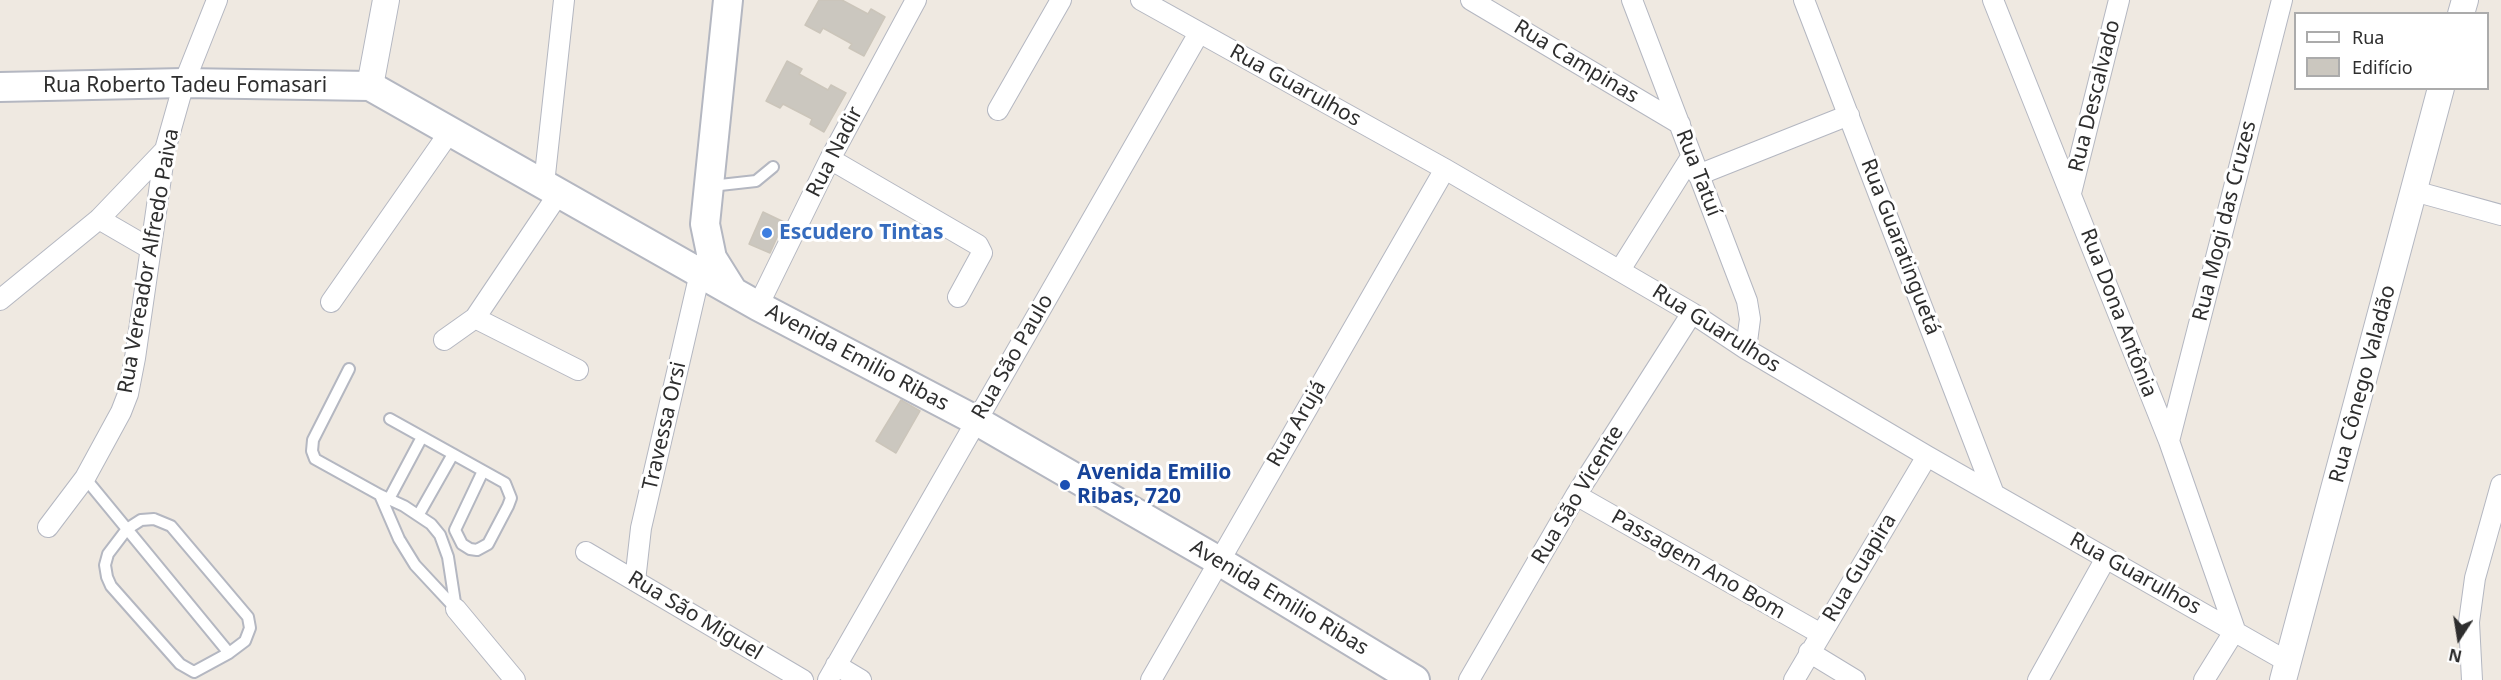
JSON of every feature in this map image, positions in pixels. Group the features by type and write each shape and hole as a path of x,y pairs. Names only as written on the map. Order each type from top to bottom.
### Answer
{"main road":[{"path":"728,0 705,224 712,258 733,291"},
{"name":"Rua Roberto Tadeu Fomasari","path":"0,87 184,83 370,86"},
{"name":"Avenida Emilio Ribas","path":"370,86 759,306 976,421 1219,561 1415,680"},
{"path":"645,242 678,243 689,239 705,224"}],"street":[{"name":"Rua Vereador Alfredo Paiva","path":"48,527 84,478 121,412 128,394 165,150 184,83 217,0"},
{"path":"370,86 386,0"},
{"path":"444,340 475,318 551,189 564,0"},
{"name":"Rua Nadir","path":"759,306 830,159 916,0"},
{"path":"998,110 1061,0"},
{"name":"Rua Guarulhos","path":"1141,0 1445,169 1620,270 1692,313 1746,349 1927,456 2235,630 2286,671"},
{"name":"Rua Campinas","path":"1471,0 1680,124"},
{"name":"Rua Tatuí","path":"1632,0 1747,301 1750,319 1746,349"},
{"name":"Rua Guaratinguetá","path":"1804,0 1994,494"},
{"name":"Rua Dona Antônia","path":"1993,0 2169,441 2235,630"},
{"name":"Rua Descalvado","path":"2071,193 2119,0"},
{"name":"Rua Mogi das Cruzes","path":"2169,441 2282,0"},
{"name":"Rua São Paulo","path":"832,673 1198,33"},
{"name":"Rua Cônego Valadão","path":"2286,671 2440,90"},
{"path":"1698,175 1849,115"},
{"path":"331,302 451,130"},
{"path":"0,300 99,219 165,150"},
{"path":"1620,270 1691,157"},
{"path":"830,159 978,245 982,253 958,297"},
{"name":"Rua Arujá","path":"1151,680 1445,169"},
{"path":"2414,191 2501,215"},
{"path":"99,219 150,248"},
{"name":"Travessa Orsi","path":"635,580 641,528 700,273"},
{"name":"Rua São Vicente","path":"1469,680 1576,495 1692,313"},
{"path":"475,318 578,370"},
{"name":"Rua Guapira","path":"1794,680 1927,456"},
{"path":"2472,680 2469,622 2475,578 2501,485"},
{"name":"Passagem Ano Bom","path":"1576,495 1821,634"},
{"name":"Rua São Miguel","path":"586,552 803,680"},
{"path":"2038,680 2106,558"},
{"path":"456,609 515,680"},
{"path":"2204,680 2235,630"},
{"path":"1809,652 1856,680"},
{"path":"832,673 861,680"}],"lane":[{"path":"708,187 756,181 773,167"},
{"path":"349,369 313,440 312,451 315,459 419,514 440,535 448,557 456,609"},
{"path":"390,419 505,483 511,498 488,544 477,550 462,544 455,530 483,471"},
{"path":"384,497 422,437"},
{"path":"419,514 453,454"},
{"path":"84,478 229,653"},
{"path":"384,497 399,539 415,565 456,609"},
{"path":"154,519 171,526 248,617 249,636 229,653 202,669 189,671 111,586 105,565 108,554 127,529 141,520 154,519"}],"building":[{"path":"819,0 842,0 868,14 871,9 885,17 864,56 849,48 852,44 823,28 820,33 805,25"},
{"path":"787,61 802,69 799,74 828,90 831,85 846,93 824,132 810,124 812,119 783,104 780,108 766,101"},
{"name":"Escudero Tintas","path":"763,212 784,222 770,253 749,244"},
{"path":"901,400 920,411 896,453 876,441"}],"place":[{"name":"Escudero Tintas","path":"767,233"},
{"name":"Avenida Emilio Ribas, 720","path":"1065,485"}]}
